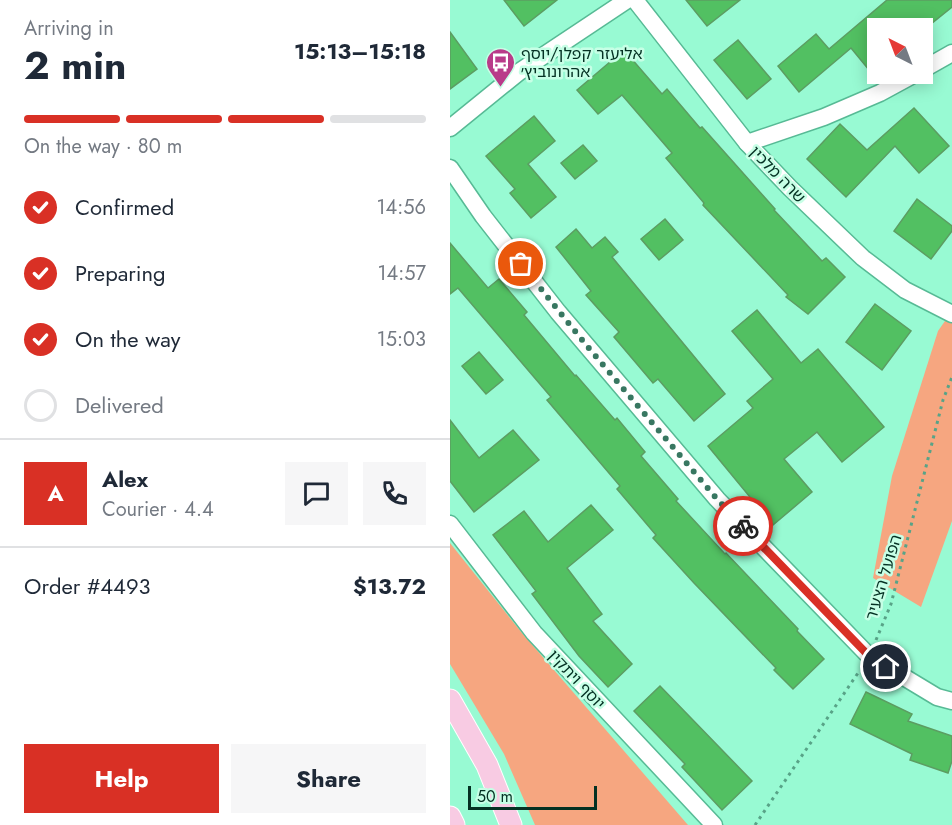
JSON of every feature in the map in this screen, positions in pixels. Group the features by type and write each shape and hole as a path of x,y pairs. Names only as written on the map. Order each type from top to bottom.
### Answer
{"main road":[{"path":"450,700 487,765 511,825"},
{"path":"450,817 454,825"}],"street":[{"path":"450,128 519,72 627,0"},
{"name":"שרה מלכין","path":"635,0 747,143 790,188 863,258 905,290 952,314"},
{"path":"933,64 952,53"},
{"path":"747,143 824,117 897,84"},
{"path":"450,168 483,216 558,312 717,499 869,656 938,697 952,701"},
{"name":"יוסף ויתקין","path":"450,524 534,633 714,825"}],"path":[{"name":"הפועל הצעיר","path":"755,825 869,656 891,604 943,400 952,377"}],"shaded area":[{"path":"952,311 952,521 921,607 873,578 892,476 938,331"},
{"path":"450,543 522,633 688,825 535,825 504,754 450,664"}],"building":[{"path":"504,0 557,0 524,26"},
{"path":"686,0 740,0 707,26"},
{"path":"887,0 952,0 952,7 933,22 933,18 867,18 867,68 851,48 799,92 778,66 816,34 829,49"},
{"path":"450,32 477,69 450,89"},
{"path":"738,40 771,79 747,99 714,60"},
{"path":"624,50 662,94 667,89 822,261 826,258 845,277 808,314 786,297 788,295 703,205 704,203 666,158 672,153 622,95 598,114 577,90"},
{"path":"914,108 949,146 919,173 895,146 846,197 807,159 840,124 867,150"},
{"path":"534,116 555,141 528,164 556,197 531,218 510,193 515,189 486,156"},
{"path":"583,145 597,161 575,179 561,163"},
{"path":"917,199 952,226 952,231 931,259 894,231"},
{"path":"665,219 683,240 659,260 641,239"},
{"path":"576,229 592,248 605,237 618,252 612,257 725,394 694,421 658,379 653,383 614,337 619,332 586,295 591,291 556,247"},
{"path":"450,243 488,288 499,279 527,312 524,315 575,376 615,420 617,418 645,452 641,456 678,499 676,501 824,659 793,689 774,670 776,668 653,538 656,535 617,489 620,486 547,400 551,397 458,288 450,294"},
{"path":"875,304 911,331 882,370 846,342"},
{"path":"757,310 801,363 818,349 884,427 842,462 817,432 784,459 812,492 773,525 708,446 753,408 747,401 773,379 732,331"},
{"path":"479,352 503,380 486,394 462,366"},
{"path":"450,420 479,458 513,430 539,460 474,512 450,481"},
{"path":"591,505 613,530 567,568 602,614 593,621 632,664 608,687 579,656 532,594 536,591 493,535 524,511 548,542"},
{"path":"660,686 752,781 722,810 682,767 685,764 634,711"},
{"path":"866,692 912,714 908,721 952,736 952,761 948,773 910,760 912,754 850,724"}],"way so far":[{"path":"521,264 558,312 717,499 743,526"}],"place":[{"name":"אליעזר קפלן/יוסף אהרונוביץ׳","path":"500,88"}],"route":[{"path":"743,526 869,656 886,667"}]}
